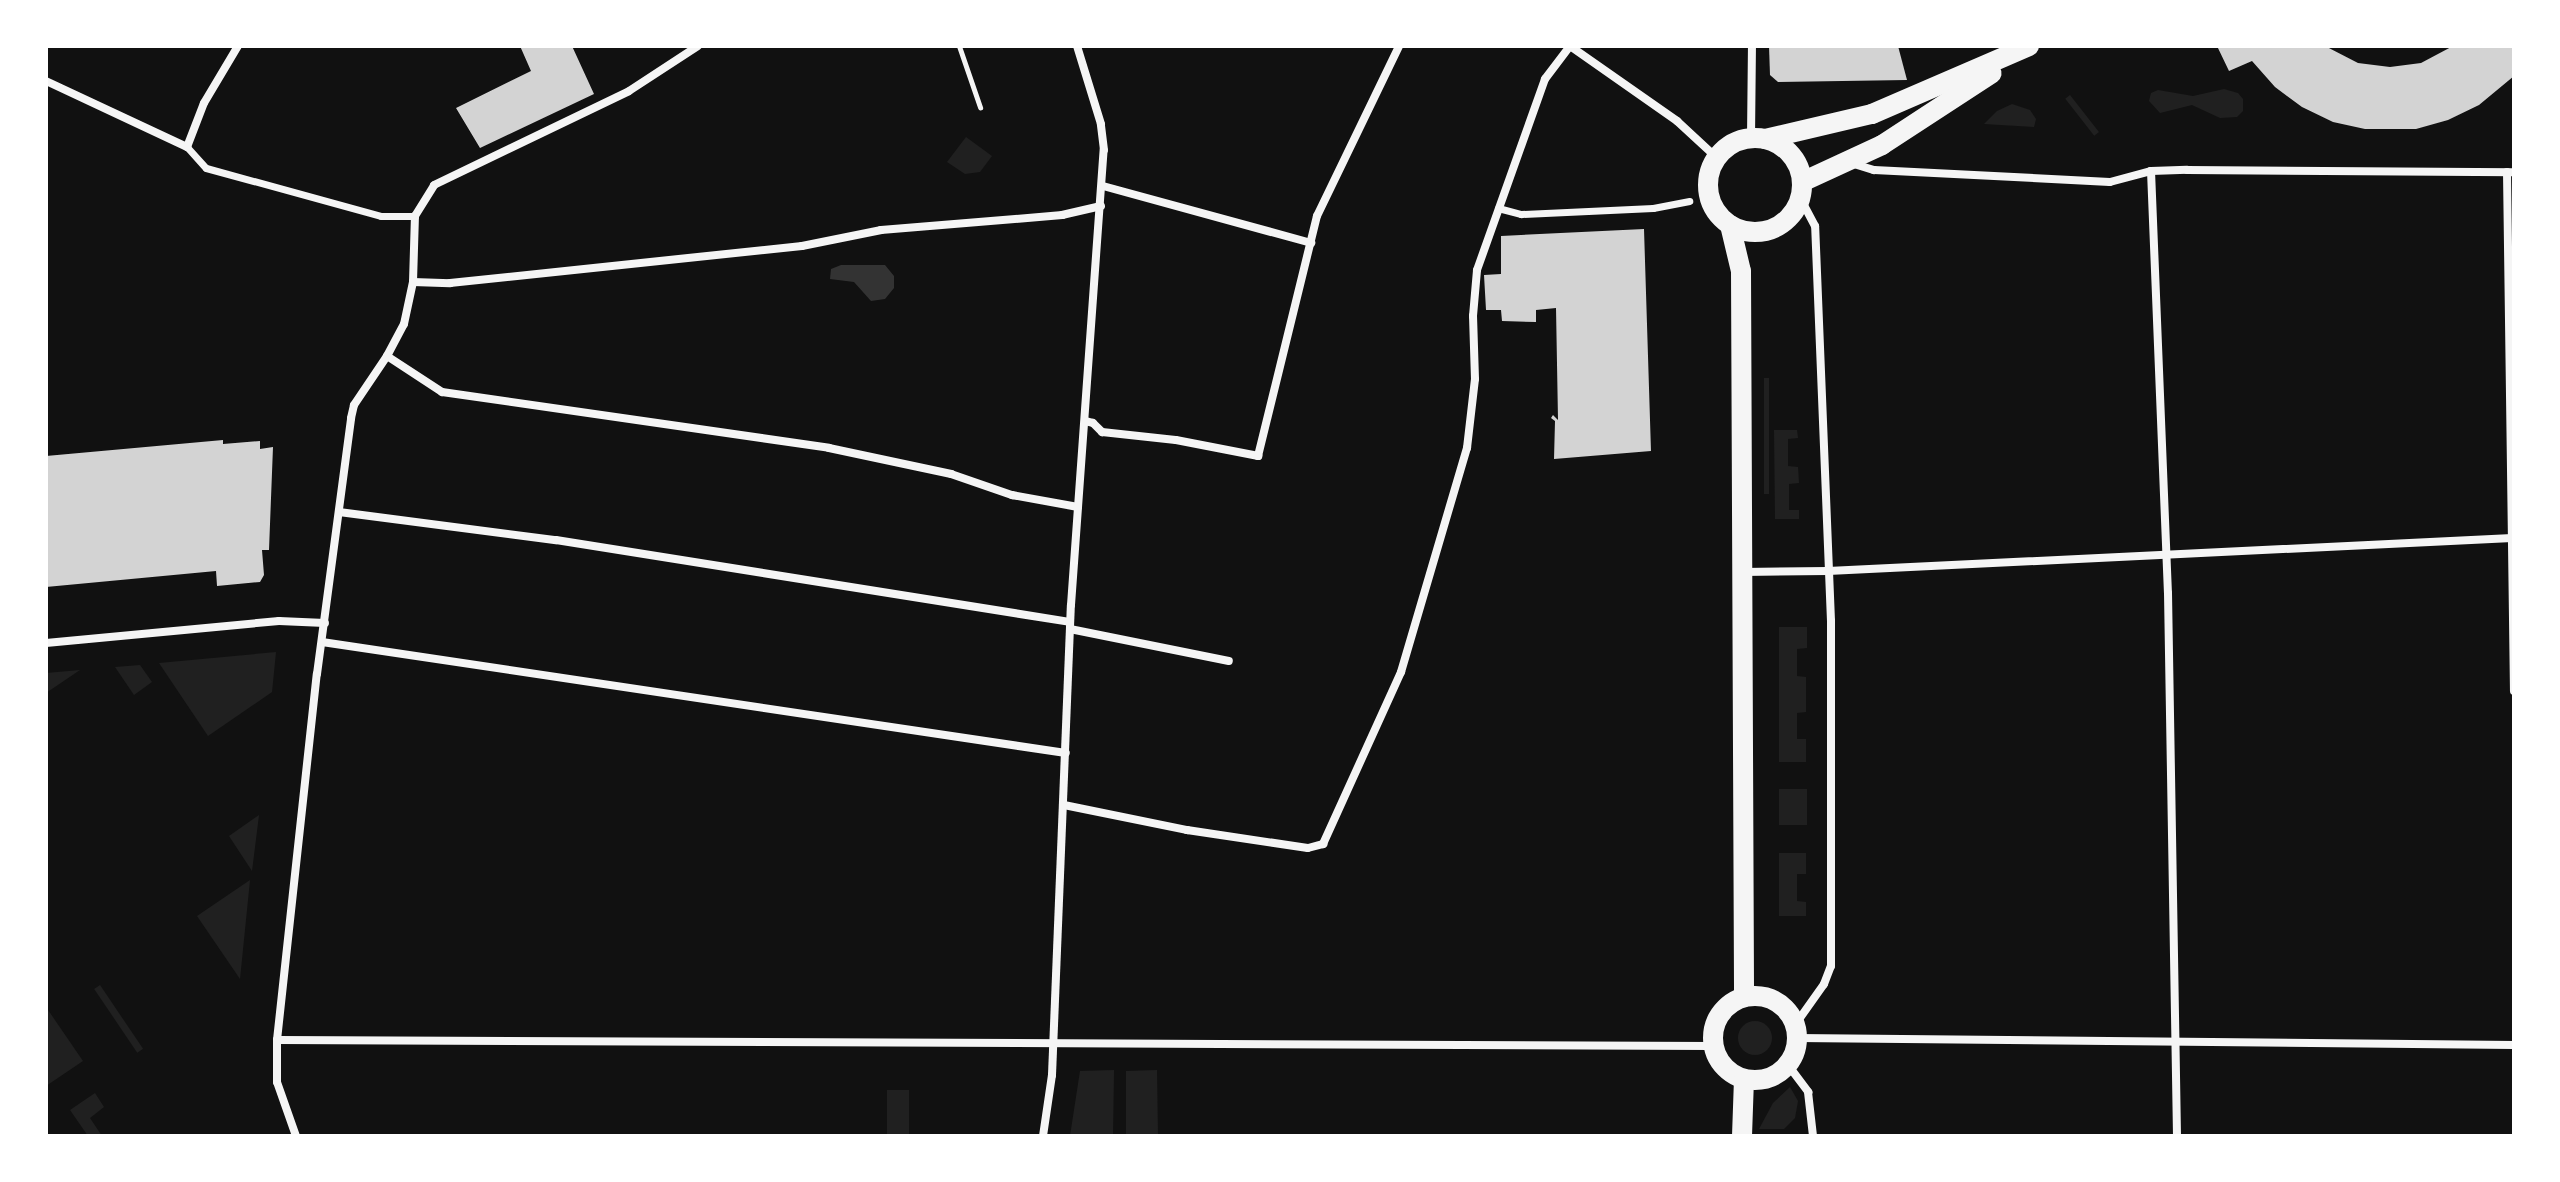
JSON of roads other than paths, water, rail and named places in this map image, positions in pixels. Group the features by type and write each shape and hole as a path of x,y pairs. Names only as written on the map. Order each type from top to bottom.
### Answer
{"main road":[{"path":"1758,139 1791,154 1801,190 1796,209 1780,225 1758,232 1730,225 1718,214 1708,187 1717,158 1738,141 1872,114 2030,46"},
{"path":"1801,190 1845,161 1916,125 2030,46"},
{"path":"1730,225 1741,271 1744,997"},
{"path":"1741,271 1758,232"},
{"path":"1744,997 1769,999 1780,1005 1796,1032 1788,1065 1768,1079 1744,1080 1723,1067 1712,1046 1716,1021 1723,1010 1744,997"},
{"path":"1742,1136 1744,1080"}],"street":[{"path":"187,147 204,103 238,46"},
{"path":"296,1136 277,1082 277,1040 322,642 351,418 360,396 404,324 413,282 415,216 434,185 629,91 698,46"},
{"path":"1043,1136 1054,1043 1070,625 1103,186 1101,124 1077,46"},
{"path":"1085,421 1093,423 1102,432 1176,440 1258,456 1317,216 1399,46"},
{"path":"1064,805 1187,830 1308,848 1323,844 1401,672 1467,448 1475,379 1473,316 1477,270 1545,79 1570,46 1677,121 1717,158"},
{"path":"1752,46 1758,139"},
{"path":"46,81 187,147 206,168 381,216 415,216"},
{"path":"1845,161 1874,170 2110,182 2151,171 2510,172 2514,691"},
{"path":"2151,171 2167,554 2177,1136"},
{"path":"1103,186 1311,243"},
{"path":"1801,190 1815,226 1828,571 1831,966 1796,1032 2175,1041 2217,1045 2514,1045"},
{"path":"1498,208 1521,214 1653,208 1689,201"},
{"path":"413,282 450,283 802,246 881,230 1062,215 1101,206"},
{"path":"387,356 442,392 829,448 951,474 1012,495 1078,507"},
{"path":"339,512 768,572 1070,625 1229,661"},
{"path":"1742,572 1828,571 2512,538"},
{"path":"46,643 279,621 325,623"},
{"path":"322,642 1066,753"},
{"path":"277,1040 1712,1046"},
{"path":"1788,1065 1808,1092 1813,1107 1813,1136"}]}
